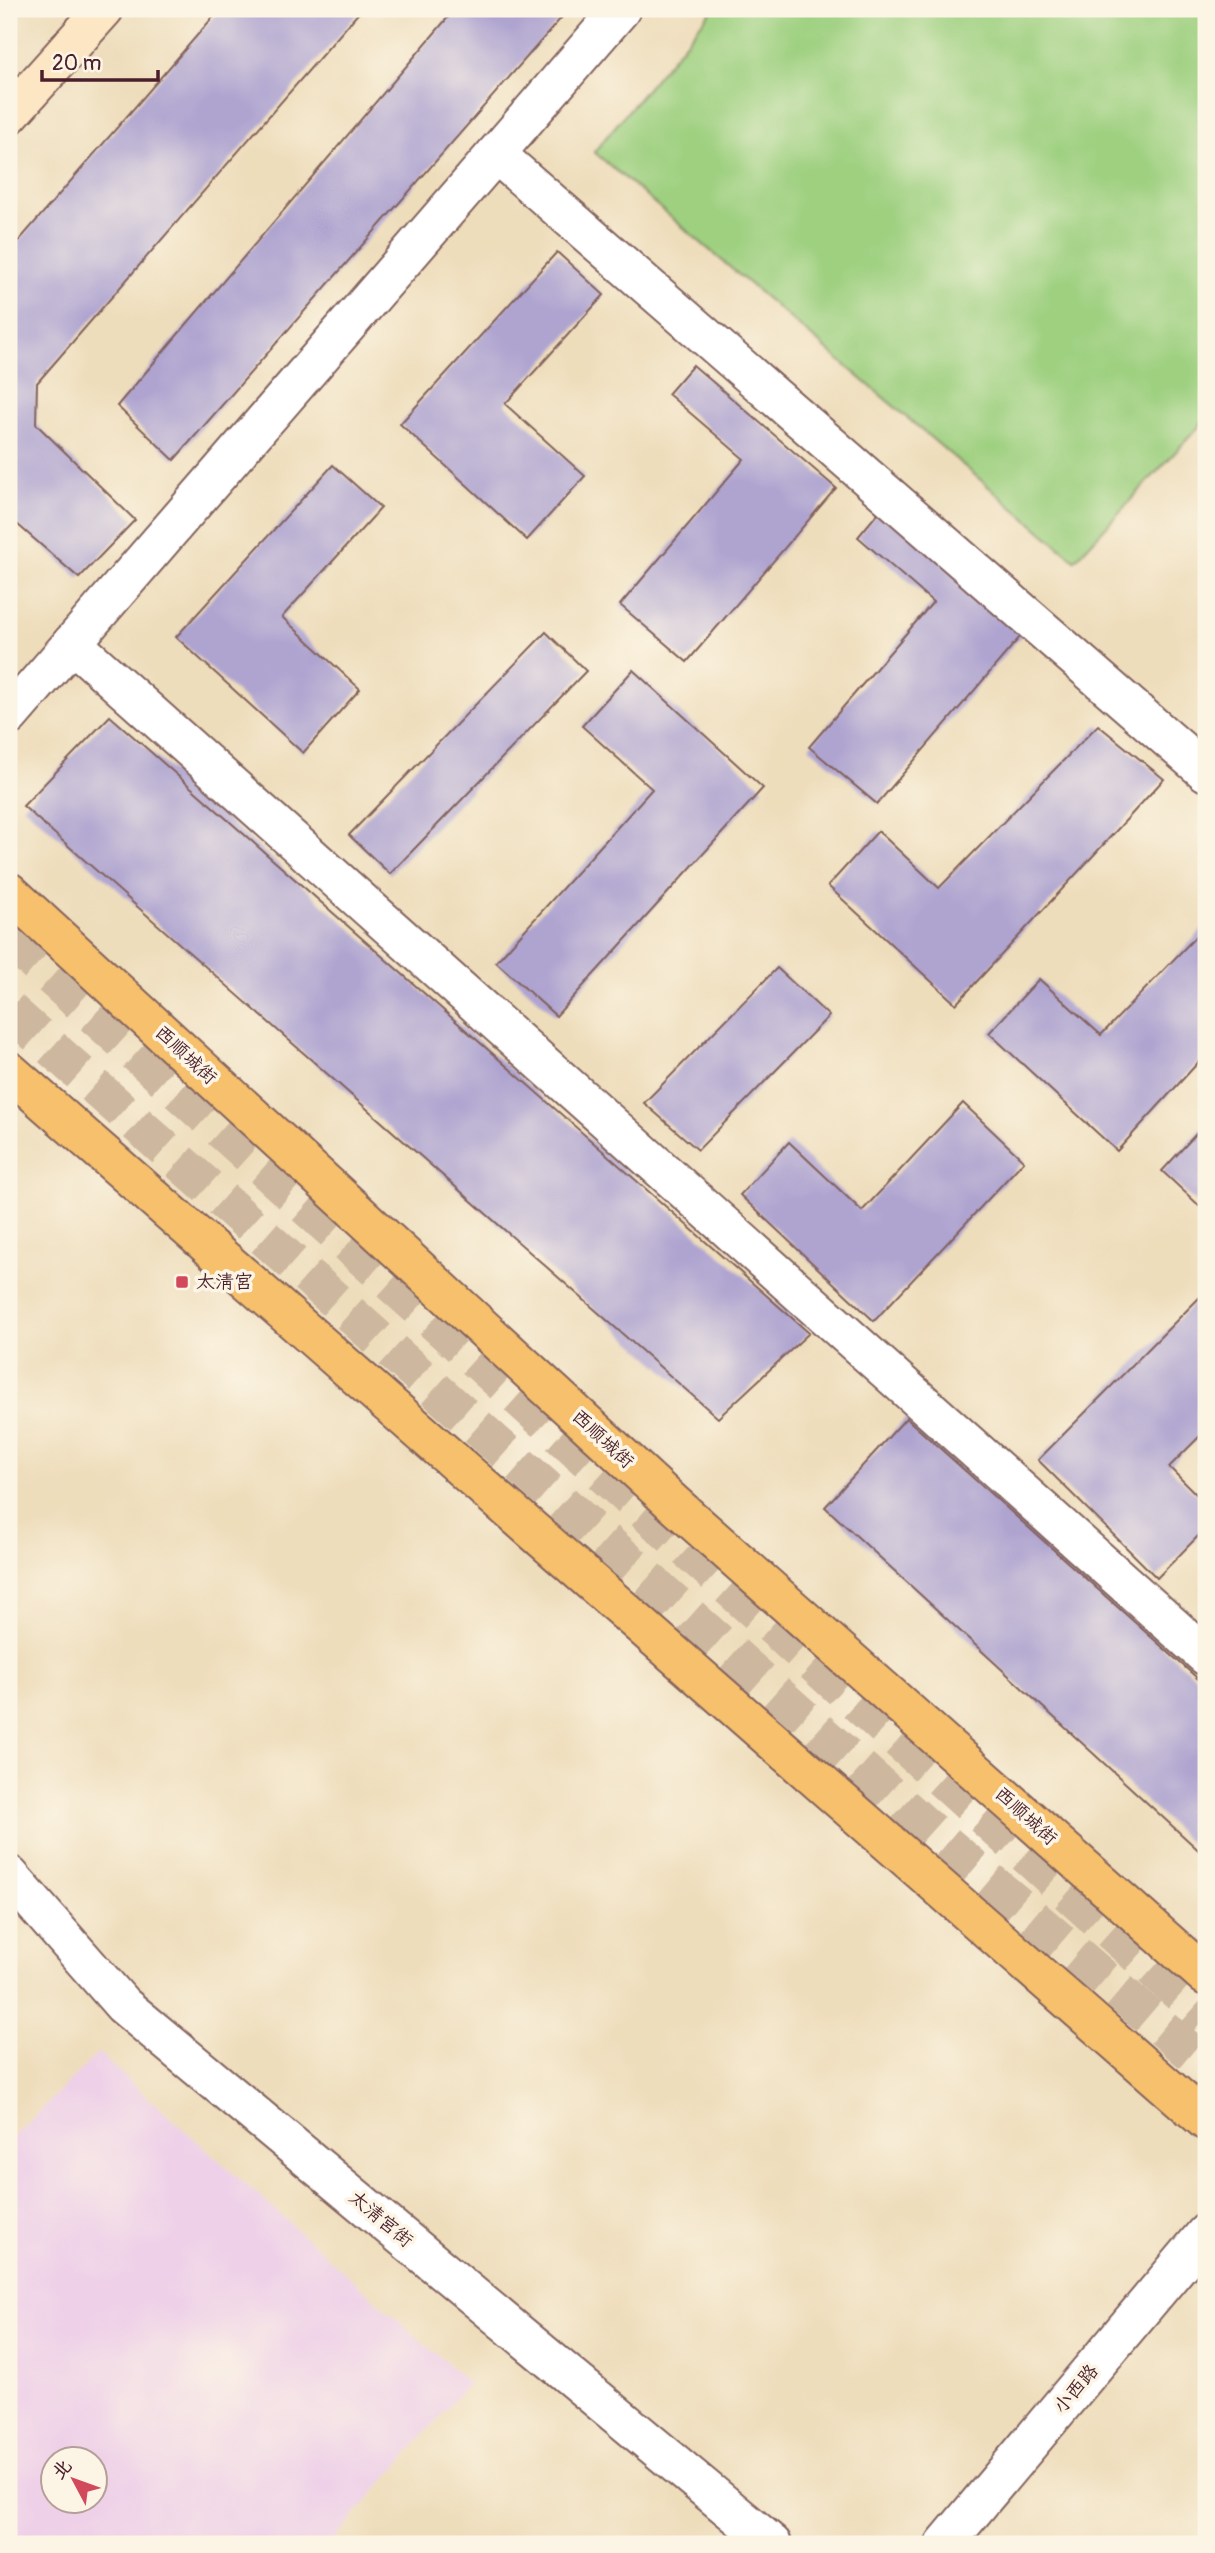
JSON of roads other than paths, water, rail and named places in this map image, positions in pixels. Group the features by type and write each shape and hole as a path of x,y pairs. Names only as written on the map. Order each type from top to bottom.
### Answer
{"main road":[{"path":"9,115 104,9"},
{"name":"西顺城街","path":"9,892 664,1494 1206,1976"},
{"path":"14,1085 1206,2121"}],"street":[{"path":"9,716 621,9"},
{"path":"496,153 1206,772"},
{"path":"72,643 1206,1656"},
{"name":"太清宫街","path":"9,1875 124,2005 772,2544"},
{"name":"小西路","path":"945,2544 1206,2233"}],"tunnel":[{"path":"9,939 1206,2017"},
{"path":"9,1010 933,1833 1206,2065"}],"place":[{"name":"太清宫","path":"182,1282"}]}
